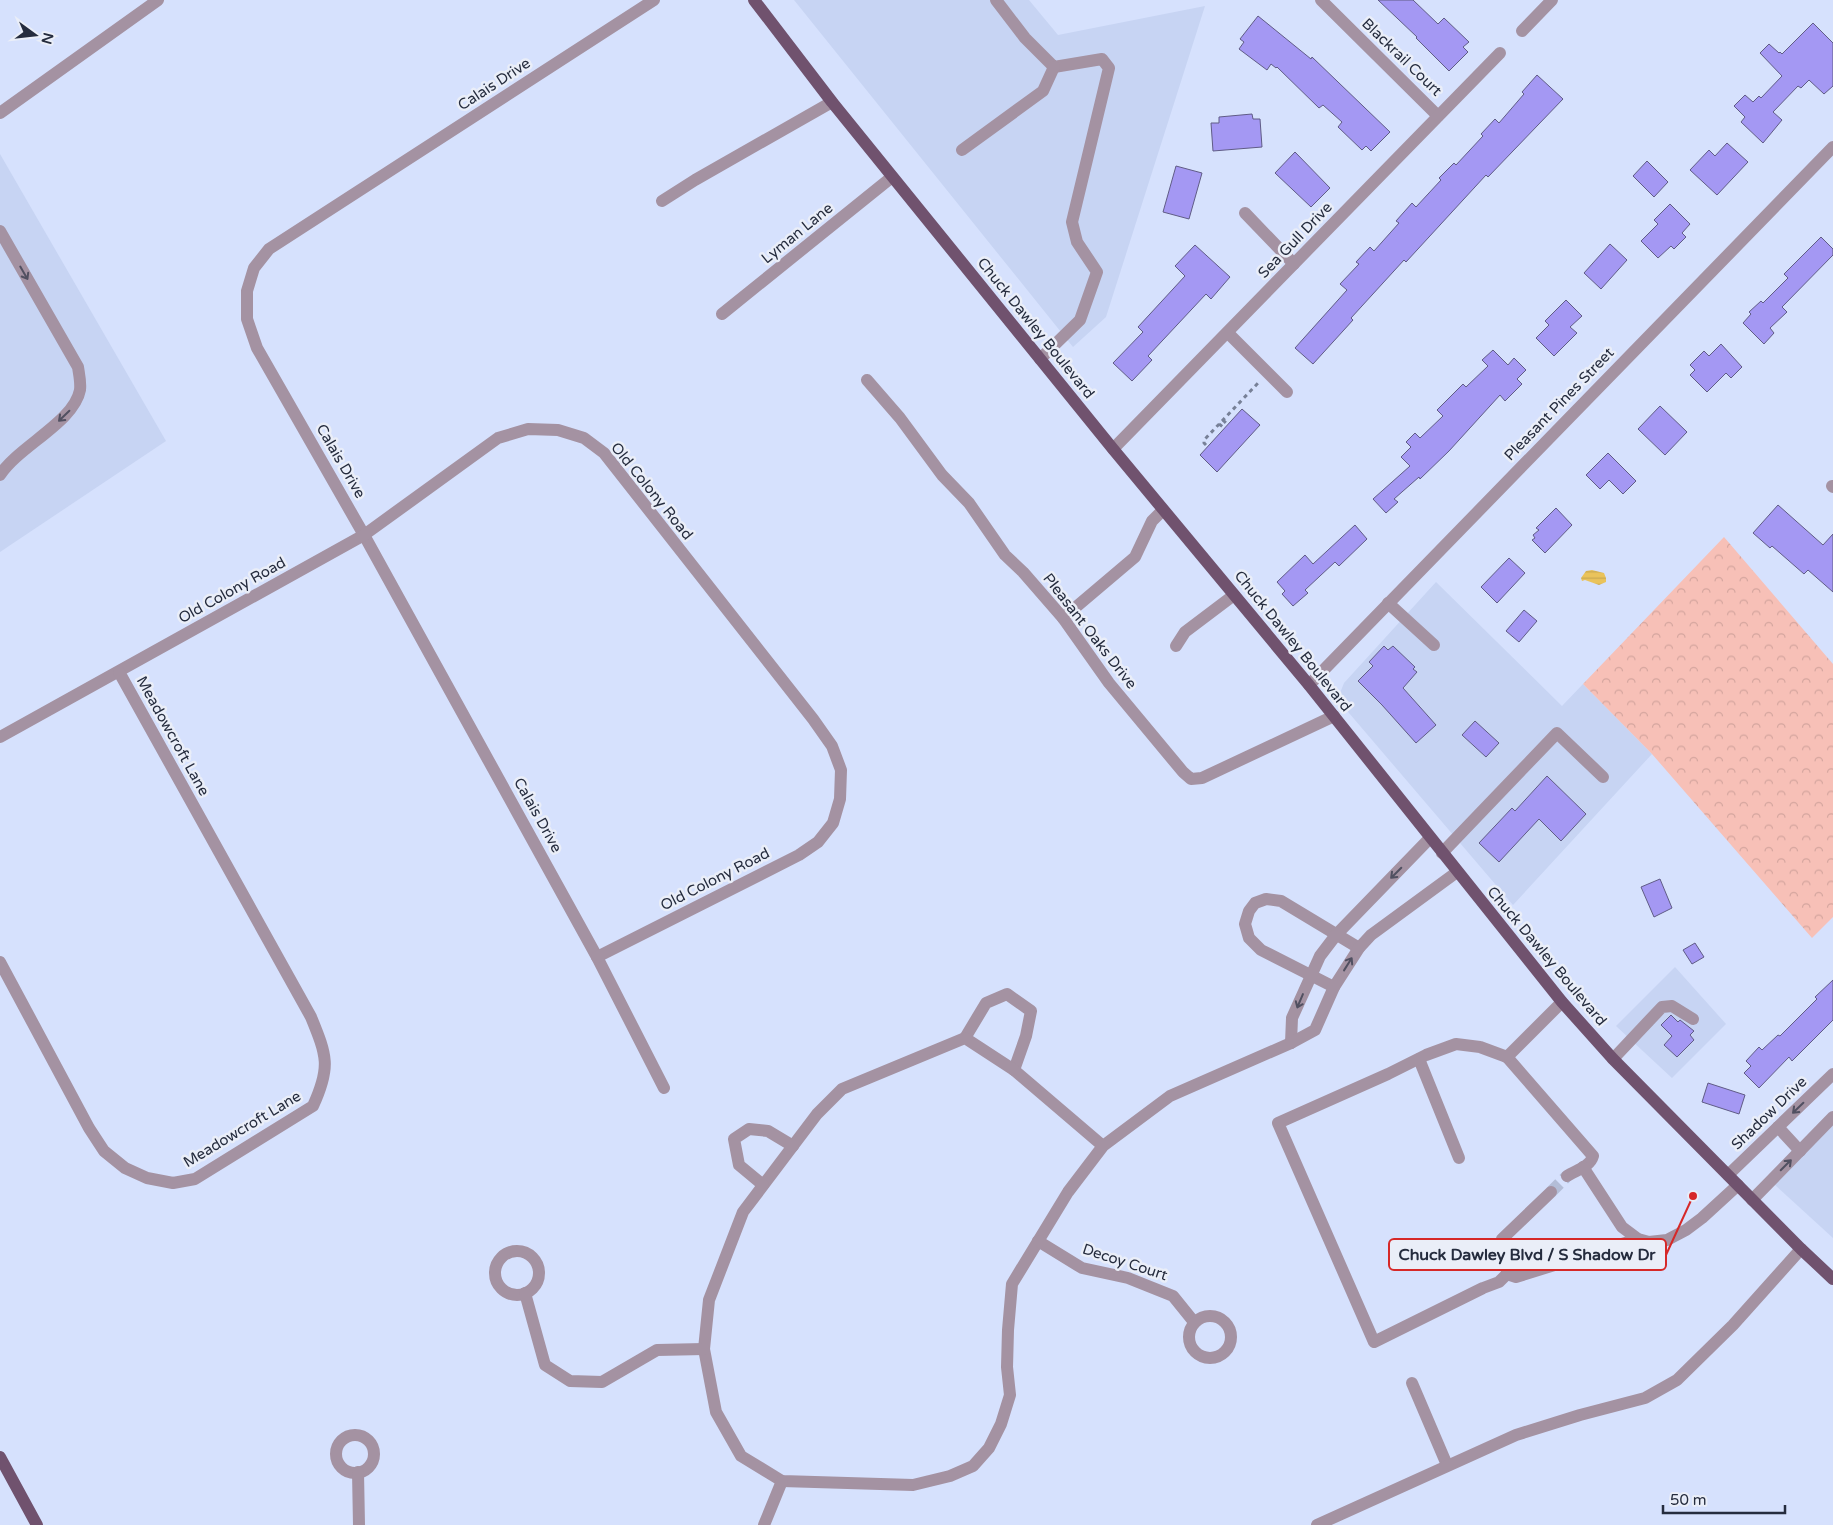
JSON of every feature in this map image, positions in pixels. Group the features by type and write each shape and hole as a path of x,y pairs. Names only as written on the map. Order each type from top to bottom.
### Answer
{"main road":[{"name":"Chuck Dawley Boulevard","path":"754,0 892,177 1163,510 1309,685 1562,1002 1613,1059 1833,1279"},
{"path":"0,1457 38,1525"}],"street":[{"path":"0,113 158,0"},
{"name":"Calais Drive","path":"654,0 269,249 254,268 248,292 246,319 257,348 364,535 597,957 664,1088"},
{"path":"996,0 1025,38 1054,67"},
{"name":"Blackrail Court","path":"1321,0 1438,116"},
{"path":"1522,32 1552,0"},
{"name":"Sea Gull Drive","path":"1113,449 1500,53"},
{"path":"1040,359 1080,320 1097,272 1077,242 1072,222 1109,68 1102,59 1054,67"},
{"path":"962,150 1043,91 1054,67"},
{"path":"662,201 695,180 832,102"},
{"name":"Pleasant Pines Street","path":"1309,685 1833,147"},
{"name":"Lyman Lane","path":"722,314 892,177"},
{"path":"1245,214 1294,264"},
{"path":"0,231 78,367 80,379 79,394 73,408 8,464 0,475"},
{"path":"1228,333 1287,392"},
{"name":"Pleasant Oaks Drive","path":"867,380 900,418 942,475 969,503 1004,555 1023,572 1063,618 1109,683 1183,772 1191,779 1202,778 1334,716"},
{"name":"Old Colony Road","path":"0,737 364,535 498,438 528,429 558,430 584,438 604,454 832,746 841,770 840,799 833,823 818,842 799,855 597,957"},
{"path":"1063,618 1135,557 1152,521 1163,510"},
{"path":"1176,646 1185,632 1234,595"},
{"path":"1388,603 1434,646"},
{"name":"Meadowcroft Lane","path":"0,962 88,1128 104,1151 125,1168 148,1178 173,1183 195,1179 313,1106 322,1086 326,1062 320,1038 311,1017 119,672"},
{"path":"1442,853 1557,733 1603,777"},
{"path":"1291,1044 1292,1018 1320,956 1336,935 1430,838"},
{"path":"1014,1070 1026,1036 1031,1011 1007,994 986,1003 965,1038 842,1089 817,1114 743,1212 709,1300 704,1349 716,1412 741,1456 782,1481 913,1485 950,1476 973,1466 989,1448 1001,1424 1010,1395 1007,1349 1012,1284 1068,1192 1103,1146 1170,1096 1291,1044 1315,1030 1334,988 1359,948 1371,935 1457,872"},
{"path":"1334,988 1261,950 1249,938 1245,924 1249,911 1255,903 1266,899 1281,901 1359,948"},
{"path":"1507,1057 1562,1002"},
{"path":"1613,1059 1662,1007 1672,1006 1693,1019"},
{"path":"965,1038 1014,1070 1103,1146"},
{"path":"1551,1192 1502,1239 1500,1245 1507,1267 1507,1274 1499,1282 1483,1288 1374,1342 1278,1123 1456,1044 1480,1047 1507,1057 1593,1156 1592,1160 1583,1167 1567,1176"},
{"path":"1419,1059 1459,1158"},
{"name":"Shadow Drive","path":"1728,1175 1833,1074"},
{"path":"1752,1200 1833,1118"},
{"path":"1778,1127 1800,1151"},
{"path":"763,1185 739,1165 734,1139 749,1130 768,1131 793,1146"},
{"path":"1583,1167 1622,1227 1638,1239 1649,1242 1666,1240 1686,1230 1738,1185"},
{"path":"1507,1274 1516,1277 1638,1239"},
{"name":"Decoy Court","path":"1038,1241 1082,1268 1128,1278 1173,1296 1194,1322"},
{"path":"1317,1525 1516,1435 1580,1415 1645,1398 1676,1380 1732,1324 1801,1249"},
{"path":"525,1293 545,1365 570,1381 602,1382 657,1350 704,1349"},
{"path":"1412,1382 1448,1465"},
{"path":"358,1472 359,1525"},
{"path":"764,1525 782,1481"}],"path":[{"path":"1206,445 1204,443 1206,438 1223,420 1238,408 1268,373"},
{"path":"1223,420 1227,424"},
{"path":"1219,424 1223,428"},
{"path":"1206,438 1210,442"}],"shaded area":[{"path":"794,0 1029,0 1058,35 1205,6 1106,317 1073,347"},
{"path":"0,154 166,441 0,552"},
{"path":"1592,570 1604,573 1606,582 1599,585 1585,580 1582,581 1581,578 1586,571"},
{"path":"1436,582 1562,706 1583,684 1652,754 1513,905 1343,706 1340,693 1344,683"},
{"path":"1675,967 1726,1024 1672,1078 1616,1026"},
{"path":"1833,1125 1833,1238 1774,1184"}],"green space":[{"path":"1724,537 1833,664 1833,917 1812,938 1652,754 1583,684"}],"building":[{"path":"1378,0 1413,0 1438,24 1444,18 1469,42 1463,47 1468,52 1449,71"},
{"path":"1258,16 1311,59 1312,57 1390,132 1371,151 1366,146 1362,150 1338,127 1342,122 1323,105 1319,108 1277,67 1271,64 1267,70 1239,49 1244,42 1240,39"},
{"path":"1813,23 1833,43 1833,86 1824,94 1809,80 1801,88 1798,86 1773,112 1782,120 1763,143 1741,122 1745,117 1734,106 1745,95 1753,102 1759,96 1761,98 1782,76 1760,53 1769,44 1782,54"},
{"path":"1537,75 1563,99 1488,177 1486,175 1406,262 1404,260 1351,318 1353,320 1313,364 1295,348 1347,290 1340,284 1359,264 1356,262 1370,247 1374,251 1399,223 1396,221 1412,203 1416,207 1441,180 1439,178 1454,163 1456,165 1483,136 1481,134 1495,119 1499,123 1524,94 1522,92"},
{"path":"1252,114 1253,119 1260,119 1262,147 1213,151 1211,123 1219,123 1219,117"},
{"path":"1727,143 1748,162 1717,195 1690,170 1709,150 1715,156"},
{"path":"1295,152 1330,188 1311,207 1275,173"},
{"path":"1647,161 1668,182 1654,197 1633,176"},
{"path":"1176,166 1202,173 1189,219 1163,212"},
{"path":"1670,204 1690,224 1682,233 1686,237 1674,249 1671,246 1658,258 1641,241 1658,224 1654,220"},
{"path":"1821,237 1833,249 1833,255 1782,307 1787,312 1770,328 1774,333 1764,344 1743,323 1751,314 1749,312 1761,301 1763,303 1788,278 1784,274"},
{"path":"1610,244 1627,260 1601,289 1584,273"},
{"path":"1195,245 1230,277 1211,299 1206,294 1148,356 1152,360 1132,381 1113,363 1143,332 1138,327 1185,276 1175,266"},
{"path":"1566,300 1582,316 1570,327 1577,333 1554,356 1536,338 1549,325 1545,321"},
{"path":"1721,344 1742,367 1731,378 1726,373 1707,392 1690,375 1695,370 1690,365 1704,351 1709,356"},
{"path":"1493,350 1508,365 1514,358 1526,370 1517,379 1522,384 1505,401 1500,395 1449,451 1420,479 1419,477 1394,499 1398,502 1386,513 1373,499 1410,466 1401,457 1411,447 1406,442 1415,433 1420,438 1443,416 1437,410 1463,384 1466,387 1488,366 1482,360"},
{"path":"1660,406 1687,432 1665,455 1638,429"},
{"path":"1242,409 1260,425 1217,472 1200,455"},
{"path":"1608,453 1636,481 1623,494 1609,480 1600,489 1586,475"},
{"path":"1778,505 1823,545 1833,534 1833,592 1808,570 1804,574 1772,546 1770,548 1753,533"},
{"path":"1556,508 1572,525 1545,553 1532,540 1535,538 1533,535 1539,530 1536,528"},
{"path":"1355,525 1367,539 1339,566 1335,562 1305,590 1308,593 1293,606 1282,594 1285,591 1277,582 1305,555 1313,564"},
{"path":"1509,558 1525,573 1497,603 1481,587"},
{"path":"1524,610 1537,621 1519,642 1506,631"},
{"path":"1384,646 1388,650 1393,646 1415,667 1413,669 1417,672 1403,688 1436,725 1416,743 1358,681 1373,666 1369,662"},
{"path":"1475,721 1499,743 1486,757 1462,735"},
{"path":"1547,776 1586,814 1561,841 1539,819 1499,862 1479,843 1512,808 1515,811"},
{"path":"1660,879 1672,908 1654,917 1641,887"},
{"path":"1695,943 1704,957 1692,964 1683,950"},
{"path":"1833,980 1833,1020 1792,1061 1789,1057 1759,1088 1744,1073 1751,1066 1746,1061 1759,1047 1762,1050 1778,1035 1780,1036"},
{"path":"1671,1015 1678,1022 1680,1020 1694,1031 1690,1035 1694,1040 1677,1057 1664,1045 1672,1036 1661,1025"},
{"path":"1708,1083 1745,1095 1739,1114 1702,1102"}],"tunnel":[{"path":"1551,1192 1567,1176"}],"place":[{"name":"Chuck Dawley Blvd / S Shadow Dr","path":"1693,1196"}]}
